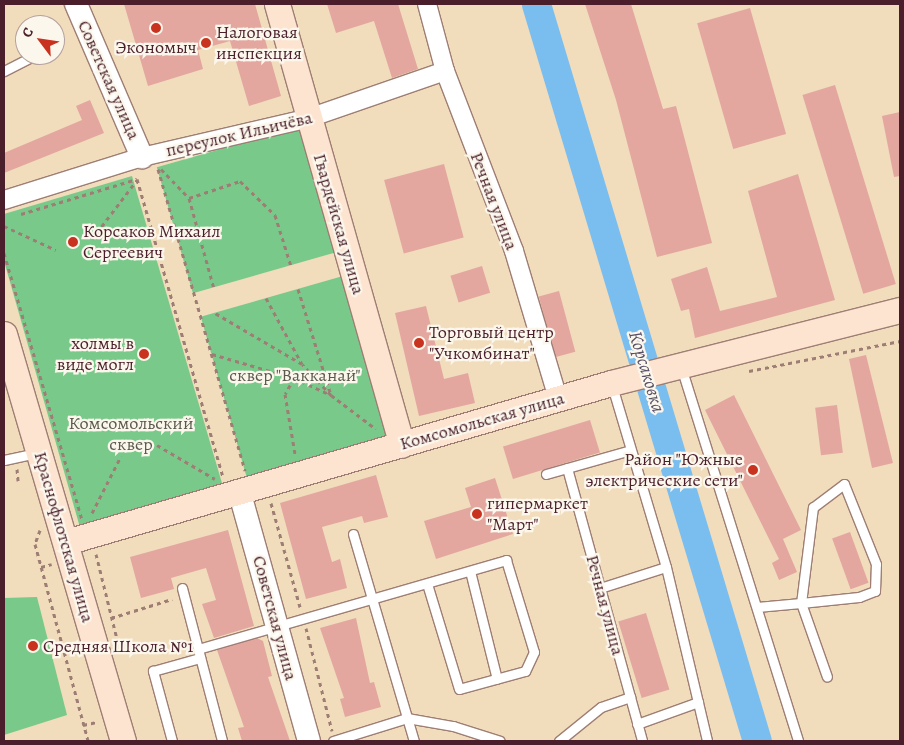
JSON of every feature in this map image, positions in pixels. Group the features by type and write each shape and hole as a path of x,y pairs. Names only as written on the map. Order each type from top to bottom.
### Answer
{"main road":[{"name":"Гвардейская улица","path":"277,4 309,118 392,439"},
{"name":"Комсомольская улица","path":"66,542 235,485 392,439 558,399 673,366 900,310"},
{"name":"Краснофлотская улица","path":"4,334 30,455 66,542 123,741"}],"street":[{"name":"Советская улица","path":"76,4 142,157"},
{"name":"Речная улица","path":"427,4 445,71 514,251 558,399"},
{"name":"переулок Ильичёва","path":"4,200 142,157 309,118 445,71"},
{"name":"Советская улица","path":"235,485 309,741"}],"lane":[{"path":"673,366 757,607 798,741"},
{"path":"620,381 631,450 666,567 707,741"},
{"path":"546,474 631,450"},
{"path":"4,460 30,455"},
{"name":"Речная улица","path":"567,468 642,741"},
{"path":"757,607 801,603 875,591 876,564 844,484 812,507 801,603 827,677"},
{"path":"353,534 414,741"},
{"path":"172,741 154,671 277,627 506,560 534,652 525,670 459,689 426,584"},
{"path":"600,588 666,567"},
{"path":"470,571 497,679"},
{"path":"182,592 222,741"},
{"path":"559,741 601,707 630,698"},
{"path":"637,724 698,702"},
{"path":"334,741 407,718 453,726 500,741"}],"path":[{"path":"214,289 189,198 156,163 212,354 235,485"},
{"path":"13,216 137,179"},
{"path":"92,239 137,179"},
{"path":"137,179 235,485"},
{"path":"189,198 240,181 275,215 291,266"},
{"path":"4,226 56,250"},
{"path":"4,252 85,528 122,456"},
{"path":"298,289 331,395"},
{"path":"266,298 302,364 331,395 392,439"},
{"path":"215,314 302,364"},
{"path":"740,372 900,341"},
{"path":"212,354 294,378 331,395"},
{"path":"294,378 285,394 296,464"},
{"path":"158,445 235,485"},
{"path":"25,475 30,455"},
{"path":"280,498 270,501 304,619 334,741"},
{"path":"38,522 36,544 88,741"},
{"path":"111,618 182,592"}],"green space":[{"path":"301,126 337,252 193,293 157,167"},
{"name":"Комсомольский сквер","path":"132,176 224,490 81,531 4,261 4,214"},
{"name":"сквер \"Вакканай\"","path":"343,276 390,440 248,481 201,317"},
{"path":"37,597 67,715 4,735 4,598"}],"building":[{"path":"124,4 255,4 281,96 249,106 230,41 198,50 203,69 148,86"},
{"path":"327,4 398,4 418,69 392,78 374,21 336,33"},
{"path":"585,4 631,4 663,109 676,106 712,243 657,257 616,100"},
{"path":"750,8 786,134 733,149 697,23"},
{"path":"835,85 896,284 863,294 802,95"},
{"path":"90,100 104,133 4,173 4,153 82,120 76,106"},
{"path":"900,112 900,176 894,177 882,116"},
{"path":"444,164 464,237 404,253 384,180"},
{"path":"798,174 835,300 695,338 689,309 681,311 671,279 707,267 720,311 777,297 748,191"},
{"path":"482,266 490,293 459,302 450,276"},
{"path":"559,291 575,352 555,357 539,296"},
{"name":"Торговый центр \"Учкомбинат\"","path":"426,306 444,379 468,373 475,403 419,416 395,313"},
{"path":"866,355 893,463 872,468 849,359"},
{"name":"Район \"Южные электрические сети\"","path":"734,395 801,530 783,539 797,572 779,580 772,563 779,559 705,410"},
{"path":"837,405 843,453 821,455 815,408"},
{"path":"590,420 600,453 513,479 503,447"},
{"path":"376,475 388,517 364,523 362,516 322,527 332,562 340,559 347,588 306,599 280,503"},
{"name":"гипермаркет \"Март\"","path":"495,478 513,534 436,559 424,521 471,507 465,488"},
{"path":"228,530 254,626 214,638 202,604 216,600 206,568 171,578 174,589 141,598 130,557"},
{"path":"850,532 868,583 851,589 832,538"},
{"path":"646,613 669,690 642,698 618,621"},
{"path":"356,618 370,683 374,682 381,707 345,717 340,699 344,698 320,628"},
{"path":"257,638 263,641 272,676 268,677 290,741 242,741 238,728 244,727 217,650"}],"waterway":[{"name":"Корсаковка","path":"536,4 757,741"}],"place":[{"name":"Экономыч","path":"156,28"},
{"name":"Налоговая инспекция","path":"206,43"},
{"name":"Корсаков Михаил Сергеевич","path":"73,242"},
{"name":"Торговый центр \"Учкомбинат\"","path":"419,343"},
{"name":"холмы в виде могл","path":"144,354"},
{"name":"Район \"Южные электрические сети\"","path":"753,470"},
{"name":"гипермаркет \"Март\"","path":"477,514"},
{"name":"Средняя Школа №1","path":"33,646"}]}
